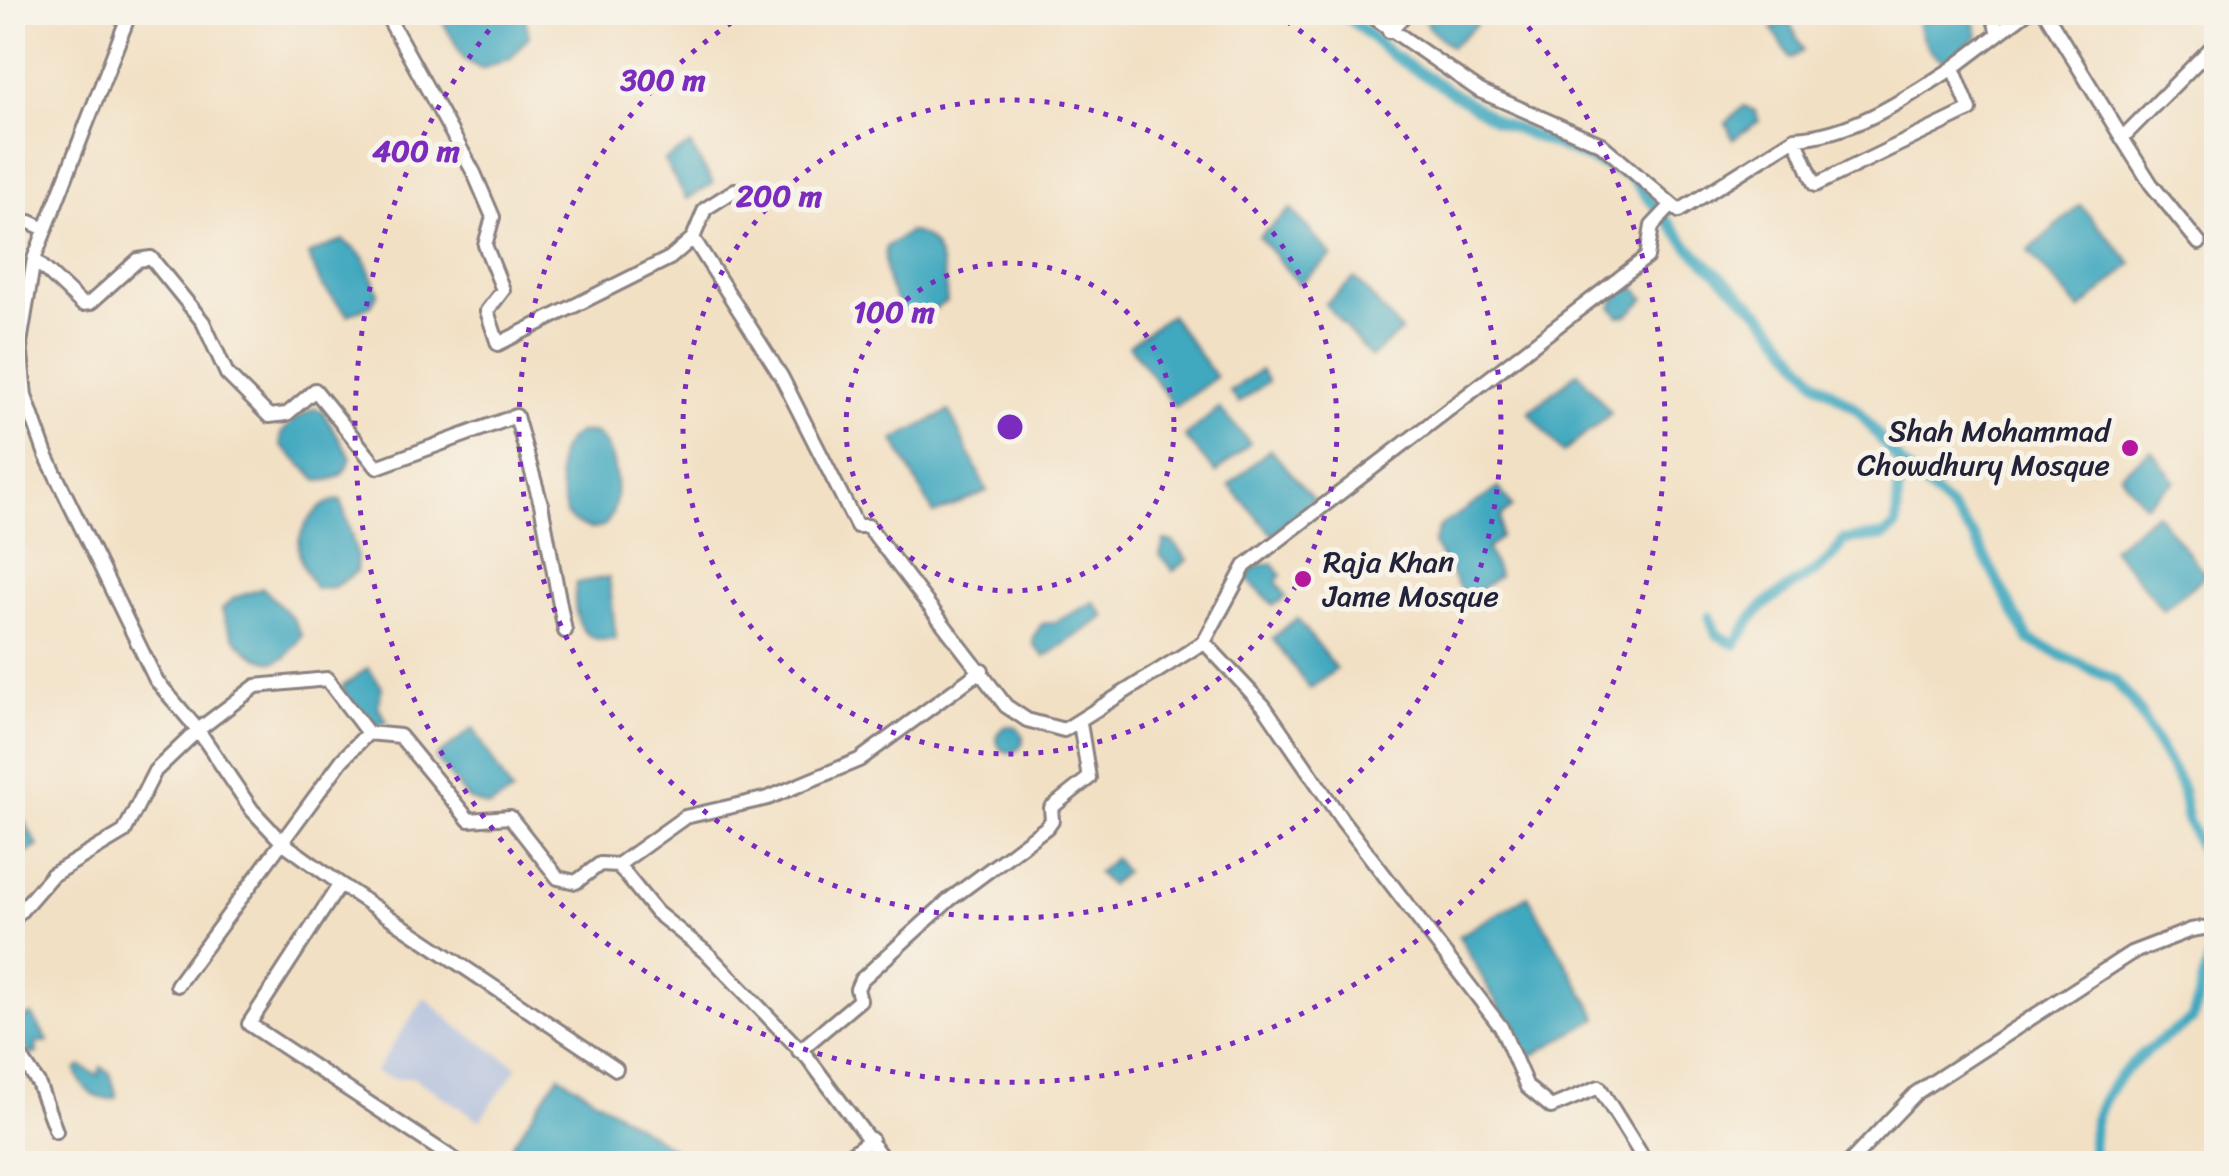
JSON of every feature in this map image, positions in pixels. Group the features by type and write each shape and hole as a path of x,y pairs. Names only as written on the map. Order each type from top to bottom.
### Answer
{"street":[{"path":"130,12 34,259 20,344 30,411 46,454 156,680 176,709 198,730 252,810 282,842 340,884 616,1068"},
{"path":"385,12 453,132 493,217 486,245 503,290 487,311 498,344 648,272 693,238 705,209 735,190 746,194"},
{"path":"1366,12 1480,91 1601,144 1679,211 1795,138 1845,128 1953,68 2027,12"},
{"path":"1389,30 1408,12"},
{"path":"1992,12 1998,34"},
{"path":"2044,12 2151,184 2199,243"},
{"path":"2122,138 2216,44"},
{"path":"1795,138 1815,185 1970,110 1953,68"},
{"path":"693,238 781,376 857,526 868,526 1006,706 1027,720 1064,730 1204,642 1245,566 1648,256 1652,226 1671,206"},
{"path":"12,224 30,222 45,229"},
{"path":"34,259 82,304 90,302 138,260 151,258 203,322 227,374 269,416 288,414 315,390 378,467 516,416 545,521 566,631"},
{"path":"1204,642 1264,706 1342,820 1500,1027 1527,1087 1551,1107 1599,1087 1648,1164"},
{"path":"368,733 400,736 469,820 510,817 558,878 576,882 600,864 618,865 685,817 768,798 858,760 982,670"},
{"path":"12,921 52,875 124,832 154,772 198,730 256,686 318,677 338,687 368,733"},
{"path":"799,1051 860,1000 857,989 861,980 948,900 1047,827 1052,820 1050,808 1089,778 1080,723"},
{"path":"177,985 342,760 368,733"},
{"path":"618,865 656,912 680,936 708,954 799,1051 888,1164"},
{"path":"340,884 249,1024 460,1164"},
{"path":"1848,1164 1916,1093 2130,953 2191,930 2216,926"},
{"path":"13,1048 38,1083 56,1131"},
{"path":"838,1164 871,1140"}],"shaded area":[{"path":"425,997 458,1027 518,1067 480,1120 412,1077 395,1079 375,1072"}],"water":[{"path":"438,13 524,13 529,36 511,58 481,69 464,59"},
{"path":"1422,13 1467,13 1476,25 1451,47 1428,27"},
{"path":"1919,13 1972,13 1978,36 1947,62 1925,42 1919,28"},
{"path":"1783,22 1791,25 1803,50 1791,59 1772,29"},
{"path":"1744,106 1755,111 1759,121 1733,139 1726,123"},
{"path":"690,145 713,183 687,199 664,161"},
{"path":"2080,205 2132,264 2080,310 2028,251"},
{"path":"1291,209 1332,256 1299,284 1259,237"},
{"path":"909,232 928,240 943,268 947,301 927,314 906,313 886,274 886,247"},
{"path":"343,240 364,257 378,293 371,305 348,315 321,284 308,255"},
{"path":"1355,278 1401,331 1371,357 1325,304"},
{"path":"1630,281 1645,299 1628,315 1619,316 1612,308 1619,288"},
{"path":"1170,315 1216,377 1175,407 1129,345"},
{"path":"1260,370 1268,381 1239,403 1230,392"},
{"path":"1578,372 1611,413 1563,453 1529,412"},
{"path":"315,408 322,411 351,458 343,473 331,480 318,481 281,445 281,434 294,420"},
{"path":"1219,408 1250,443 1216,473 1185,437"},
{"path":"949,411 987,491 934,514 894,440"},
{"path":"579,433 594,433 606,445 613,463 615,502 610,518 600,528 585,528 566,515 559,459 562,449"},
{"path":"1270,449 1314,500 1273,535 1229,485"},
{"path":"2151,450 2175,481 2144,505 2120,474"},
{"path":"1499,488 1512,507 1501,516 1500,537 1487,549 1499,576 1474,594 1464,595 1433,544 1440,526"},
{"path":"341,500 357,556 356,572 334,587 316,589 301,561 301,534 319,509"},
{"path":"2156,513 2206,575 2163,610 2112,548"},
{"path":"1164,541 1173,542 1188,560 1173,571 1160,555"},
{"path":"1273,563 1281,575 1276,581 1286,597 1273,605 1245,577 1256,566"},
{"path":"609,577 616,639 603,640 580,625 575,605 576,583"},
{"path":"263,588 293,619 302,636 286,657 275,662 256,656 240,644 222,609 234,598"},
{"path":"1094,602 1105,617 1045,657 1034,646 1033,637 1042,624 1055,622"},
{"path":"1297,618 1336,669 1310,689 1272,638"},
{"path":"368,668 382,687 378,706 387,722 369,727 356,714 342,687"},
{"path":"1010,726 1020,729 1020,749 1010,752 1000,749 997,739 1000,729"},
{"path":"473,728 512,793 489,807 468,799 436,758"},
{"path":"13,802 38,846 15,860"},
{"path":"1114,858 1125,872 1110,885 1097,873"},
{"path":"1528,896 1598,1018 1528,1058 1459,936"},
{"path":"32,1015 48,1041 36,1043 37,1053 30,1055 12,1021"},
{"path":"81,1066 98,1076 101,1067 110,1073 117,1097 97,1097 86,1089 76,1070"},
{"path":"559,1075 695,1163 500,1163"}],"waterway":[{"path":"1342,12 1392,55 1497,121 1630,176 1690,248 1766,318 1816,381 1858,410 1900,463 1949,507 1974,537 2029,640 2114,680 2132,700 2181,785 2187,819 2216,881"},
{"path":"1710,617 1716,634 1735,644 1758,611 1827,561 1843,540 1883,536 1896,527 1900,463"},
{"path":"2095,1164 2092,1140 2105,1097 2135,1061 2192,1020 2216,938"}],"place":[{"name":"Shah Mohammad Chowdhury Mosque","path":"2130,448"},
{"name":"Raja Khan Jame Mosque","path":"1303,579"}]}
